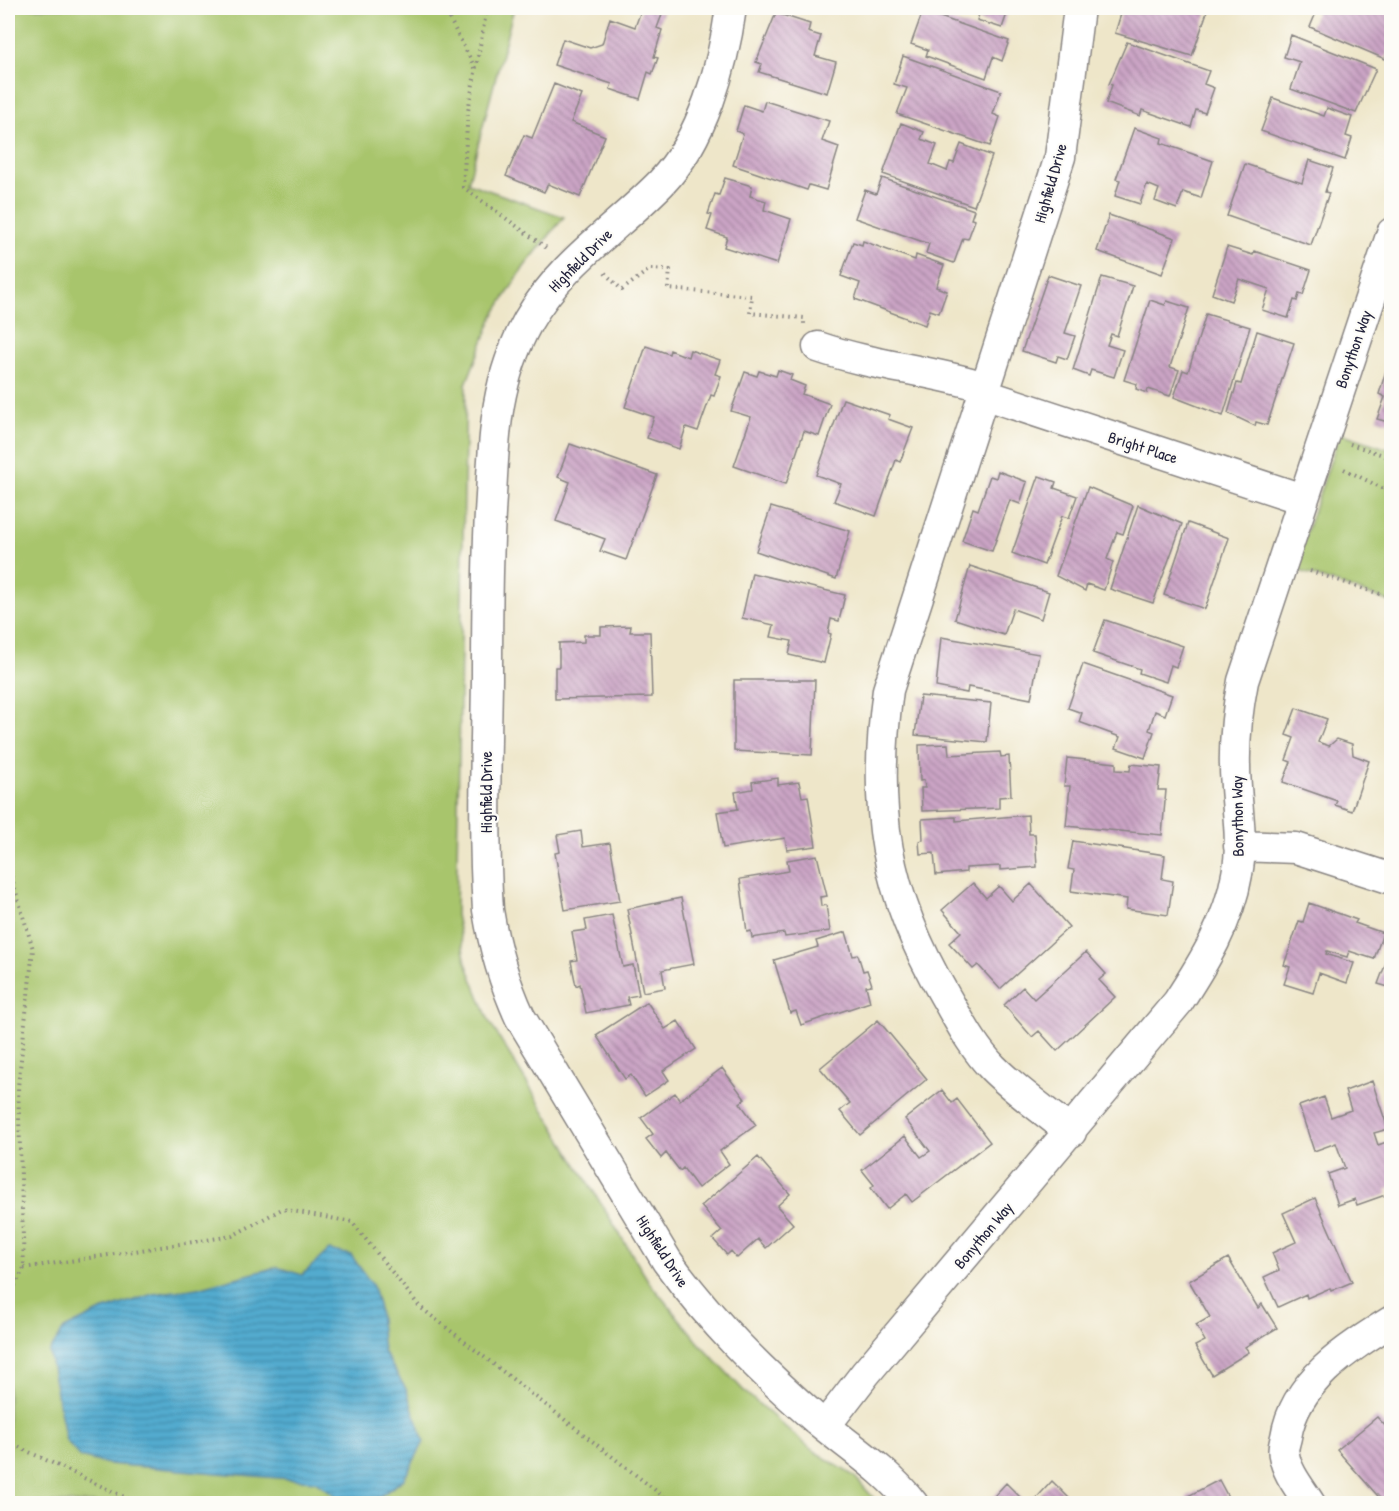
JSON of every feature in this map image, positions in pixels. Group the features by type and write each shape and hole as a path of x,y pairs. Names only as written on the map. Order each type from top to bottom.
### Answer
{"street":[{"name":"Highfield Drive","path":"731,8 718,77 680,158 662,182 570,265 550,287 512,354 495,418 488,551 486,875 488,910 495,951 505,983 520,1017 667,1261 729,1339 761,1371 897,1483 913,1503"},
{"name":"Highfield Drive","path":"1071,1132 993,1068 961,1025 920,951 903,912 892,876 884,826 879,770 888,690 1060,157 1080,8"},
{"name":"Bonython Way","path":"825,1426 865,1374 1071,1132 1178,1002 1207,958 1226,917 1238,873 1241,826 1235,759 1237,715 1251,652 1392,233"},
{"path":"818,347 854,360 948,376 984,391"},
{"name":"Bright Place","path":"984,391 1302,499"},
{"path":"1239,846 1296,848 1392,879"},
{"path":"1310,1503 1292,1477 1283,1453 1287,1425 1302,1394 1335,1358 1392,1322"}],"path":[{"path":"444,8 475,69"},
{"path":"487,8 468,111 463,187 570,265"},
{"path":"608,276 622,290 650,269 669,270 668,289 752,296 750,313 804,318 802,345 816,350 818,347"},
{"path":"1320,445 1392,458"},
{"path":"1320,445 1392,493"},
{"path":"1281,561 1392,598"},
{"path":"8,865 33,949 18,1087 24,1268 8,1299"},
{"path":"24,1268 232,1236 282,1209 352,1222 420,1307 673,1503"},
{"path":"8,1442 139,1503"}],"green space":[{"path":"8,8 514,8 468,183 564,217 524,267 493,316 466,384 456,915 466,963 489,1021 649,1282 700,1344 745,1392 812,1450 854,1476 878,1503 8,1503"},
{"path":"1340,433 1391,450 1391,602 1294,569"}],"water":[{"path":"329,1250 351,1255 373,1286 379,1309 383,1351 406,1389 424,1442 404,1479 375,1500 338,1497 315,1481 108,1464 80,1457 66,1441 49,1352 64,1329 101,1311 153,1294 198,1288 277,1267 302,1275"}],"building":[{"path":"642,8 663,12 657,28 662,30 654,57 658,58 652,74 648,72 640,99 610,89 612,84 554,65 563,39 590,48 602,44 610,18 635,27"},
{"path":"977,8 1009,8 1002,28 977,20 981,9"},
{"path":"1110,8 1193,8 1207,12 1192,56 1115,33 1121,14"},
{"path":"1318,8 1392,8 1392,43 1385,59 1310,27"},
{"path":"923,11 1009,41 1002,61 993,57 986,78 926,56 928,50 911,44"},
{"path":"776,13 810,24 808,32 821,36 815,56 836,62 827,93 759,72 762,64 756,62"},
{"path":"1291,35 1376,69 1356,113 1291,89 1300,62 1284,57"},
{"path":"1127,42 1209,71 1204,84 1214,88 1205,113 1196,110 1191,127 1142,110 1140,116 1106,103 1112,85 1109,84"},
{"path":"903,56 1001,91 993,114 1000,117 990,146 897,114 907,88 894,84"},
{"path":"554,84 582,95 571,122 605,136 580,197 548,184 544,192 506,176 524,135 532,138"},
{"path":"1273,98 1324,116 1327,108 1352,117 1346,136 1352,138 1345,160 1261,131"},
{"path":"765,101 829,121 822,141 839,147 826,190 809,185 807,190 733,165 743,134 736,131 744,105 762,111"},
{"path":"901,123 924,132 921,139 937,145 930,164 947,171 950,162 954,163 961,144 992,156 974,206 883,174"},
{"path":"1134,128 1162,138 1161,143 1213,161 1201,198 1183,192 1177,209 1155,201 1159,189 1147,184 1140,204 1115,196 1120,180 1116,179"},
{"path":"1309,160 1333,168 1325,192 1329,193 1311,245 1227,216 1245,164 1302,183"},
{"path":"725,178 752,186 750,196 766,201 764,210 791,219 777,264 724,247 727,237 707,230 712,215 708,214 715,194 719,195"},
{"path":"882,178 974,210 971,219 975,220 968,239 963,238 954,263 926,253 929,244 855,218 865,190 876,194"},
{"path":"1109,215 1175,238 1162,274 1097,251"},
{"path":"863,241 915,260 916,255 944,265 936,287 947,291 939,313 930,310 925,325 855,299 860,283 841,276 853,242 862,245"},
{"path":"1227,247 1253,255 1254,251 1311,270 1303,295 1299,294 1297,301 1294,300 1288,318 1262,310 1269,289 1239,279 1231,301 1212,294"},
{"path":"1048,275 1081,286 1065,333 1075,336 1067,359 1058,356 1056,362 1022,351"},
{"path":"1102,277 1133,286 1117,336 1111,334 1107,345 1123,350 1114,377 1091,370 1089,376 1073,370"},
{"path":"1150,300 1165,305 1167,301 1189,308 1170,367 1179,370 1170,396 1148,389 1147,393 1136,389 1137,384 1124,380"},
{"path":"1206,314 1250,327 1223,416 1174,397 1183,370 1188,372"},
{"path":"1257,331 1294,343 1267,425 1256,422 1255,426 1228,413 1237,383 1241,384"},
{"path":"646,346 669,354 670,350 688,357 690,350 720,360 715,374 721,376 714,396 711,395 698,431 686,427 679,449 647,438 654,417 625,407"},
{"path":"1388,364 1392,365 1392,423 1377,419 1385,397 1379,394"},
{"path":"778,370 792,375 790,380 805,386 802,394 830,404 819,436 804,431 786,484 734,466 751,417 731,411 745,372 757,376 759,371 776,376"},
{"path":"843,399 890,415 888,419 913,428 900,462 896,460 876,516 834,501 841,484 816,475"},
{"path":"570,444 657,475 626,560 600,551 605,539 556,521 570,482 558,477"},
{"path":"998,471 1027,482 1020,504 1010,500 992,551 962,541 973,508 978,510 990,476 996,478"},
{"path":"1039,476 1056,482 1054,488 1077,496 1069,518 1062,516 1044,565 1012,553"},
{"path":"1088,487 1133,506 1123,534 1117,532 1107,559 1113,562 1104,590 1087,584 1085,591 1056,576"},
{"path":"1138,505 1182,524 1153,603 1110,589"},
{"path":"771,507 850,531 836,579 756,551"},
{"path":"1188,523 1229,538 1205,609 1164,595"},
{"path":"970,566 1049,592 1041,619 1013,609 1004,635 955,619"},
{"path":"752,573 845,595 839,621 831,619 828,633 831,634 824,663 789,655 792,641 771,637 774,625 742,618"},
{"path":"1105,620 1183,646 1176,667 1171,665 1166,682 1139,673 1140,669 1093,653"},
{"path":"631,626 630,632 650,632 652,697 555,699 555,667 559,667 559,643 584,642 584,635 601,635 601,627"},
{"path":"941,637 1039,654 1031,699 968,687 967,693 936,687"},
{"path":"1083,664 1172,695 1165,715 1155,711 1149,730 1154,732 1145,758 1116,748 1120,737 1079,722 1082,713 1068,708"},
{"path":"734,680 815,680 812,755 734,751"},
{"path":"920,696 991,703 987,742 915,735"},
{"path":"1296,708 1327,719 1318,742 1329,746 1337,739 1352,744 1353,755 1369,761 1352,811 1335,805 1337,801 1283,782 1291,762 1286,760 1294,738 1286,735"},
{"path":"948,744 949,755 1000,752 1001,757 1009,756 1011,796 999,797 999,808 922,811 921,788 925,788 924,780 920,781 919,745"},
{"path":"1067,758 1116,763 1116,770 1130,771 1131,764 1161,767 1158,790 1166,790 1162,835 1066,826 1070,786 1064,786"},
{"path":"778,778 778,785 799,782 802,797 808,796 816,846 787,850 785,838 723,848 717,812 738,809 735,792 753,789 752,782"},
{"path":"1028,815 1029,834 1035,834 1037,867 1000,870 1000,866 966,868 966,872 936,875 934,853 920,854 919,841 923,840 922,819 956,817 956,821"},
{"path":"581,831 583,847 610,843 620,901 565,910 555,853 560,852 557,835"},
{"path":"1073,841 1165,855 1162,879 1173,881 1168,915 1126,909 1127,899 1071,891 1074,870 1068,869"},
{"path":"817,855 827,896 820,897 821,906 826,905 830,931 785,937 784,933 752,938 751,931 747,932 740,879 789,871 787,860"},
{"path":"973,883 986,898 999,886 1012,901 1031,884 1069,927 1000,989 978,965 973,969 949,943 961,932 942,910"},
{"path":"681,898 694,964 662,970 665,988 643,992 627,909"},
{"path":"1309,903 1357,920 1355,923 1383,933 1374,959 1349,951 1347,957 1327,951 1326,954 1354,963 1347,983 1319,973 1313,993 1284,984 1290,967 1284,965 1299,921 1303,922"},
{"path":"612,915 623,967 633,965 639,995 627,997 629,1005 586,1013 580,984 576,986 571,961 577,960 572,932 587,930 585,920"},
{"path":"846,932 853,956 858,955 863,971 867,970 872,985 866,986 870,1002 801,1025 796,1011 790,1013 774,960 818,947 816,941"},
{"path":"1392,947 1392,988 1378,984"},
{"path":"1086,952 1106,974 1099,980 1115,997 1057,1051 1039,1031 1032,1037 1004,1005 1023,987 1034,999"},
{"path":"647,1002 665,1029 678,1021 696,1049 663,1071 669,1080 645,1096 631,1075 625,1079 596,1035"},
{"path":"878,1020 927,1079 860,1135 840,1111 850,1103 820,1068"},
{"path":"722,1068 745,1099 740,1103 756,1125 720,1151 729,1164 698,1188 683,1168 680,1171 666,1153 661,1158 646,1139 653,1134 641,1118 675,1093 680,1100"},
{"path":"1372,1081 1388,1129 1374,1133 1378,1145 1392,1140 1392,1187 1386,1189 1388,1194 1357,1205 1355,1199 1338,1205 1328,1174 1345,1168 1336,1143 1314,1151 1299,1106 1324,1097 1331,1117 1351,1110 1345,1091"},
{"path":"942,1090 952,1103 957,1099 990,1142 912,1202 906,1194 887,1209 871,1188 874,1185 862,1170 905,1136 921,1157 930,1151 905,1119"},
{"path":"758,1157 790,1194 777,1206 793,1224 766,1248 758,1239 737,1258 731,1251 727,1255 713,1239 722,1231 701,1206"},
{"path":"1315,1198 1352,1282 1307,1298 1306,1294 1278,1307 1264,1277 1279,1270 1272,1253 1296,1242 1283,1213"},
{"path":"1228,1258 1258,1308 1262,1304 1277,1328 1245,1347 1249,1352 1212,1375 1195,1346 1205,1341 1196,1325 1210,1317 1189,1281"},
{"path":"1377,1417 1392,1433 1392,1504 1385,1504 1337,1450"},
{"path":"1219,1480 1228,1497 1220,1501 1221,1504 1184,1504 1188,1502 1186,1497"},
{"path":"1052,1481 1075,1504 1031,1504"},
{"path":"1006,1483 1027,1504 987,1504"}]}
